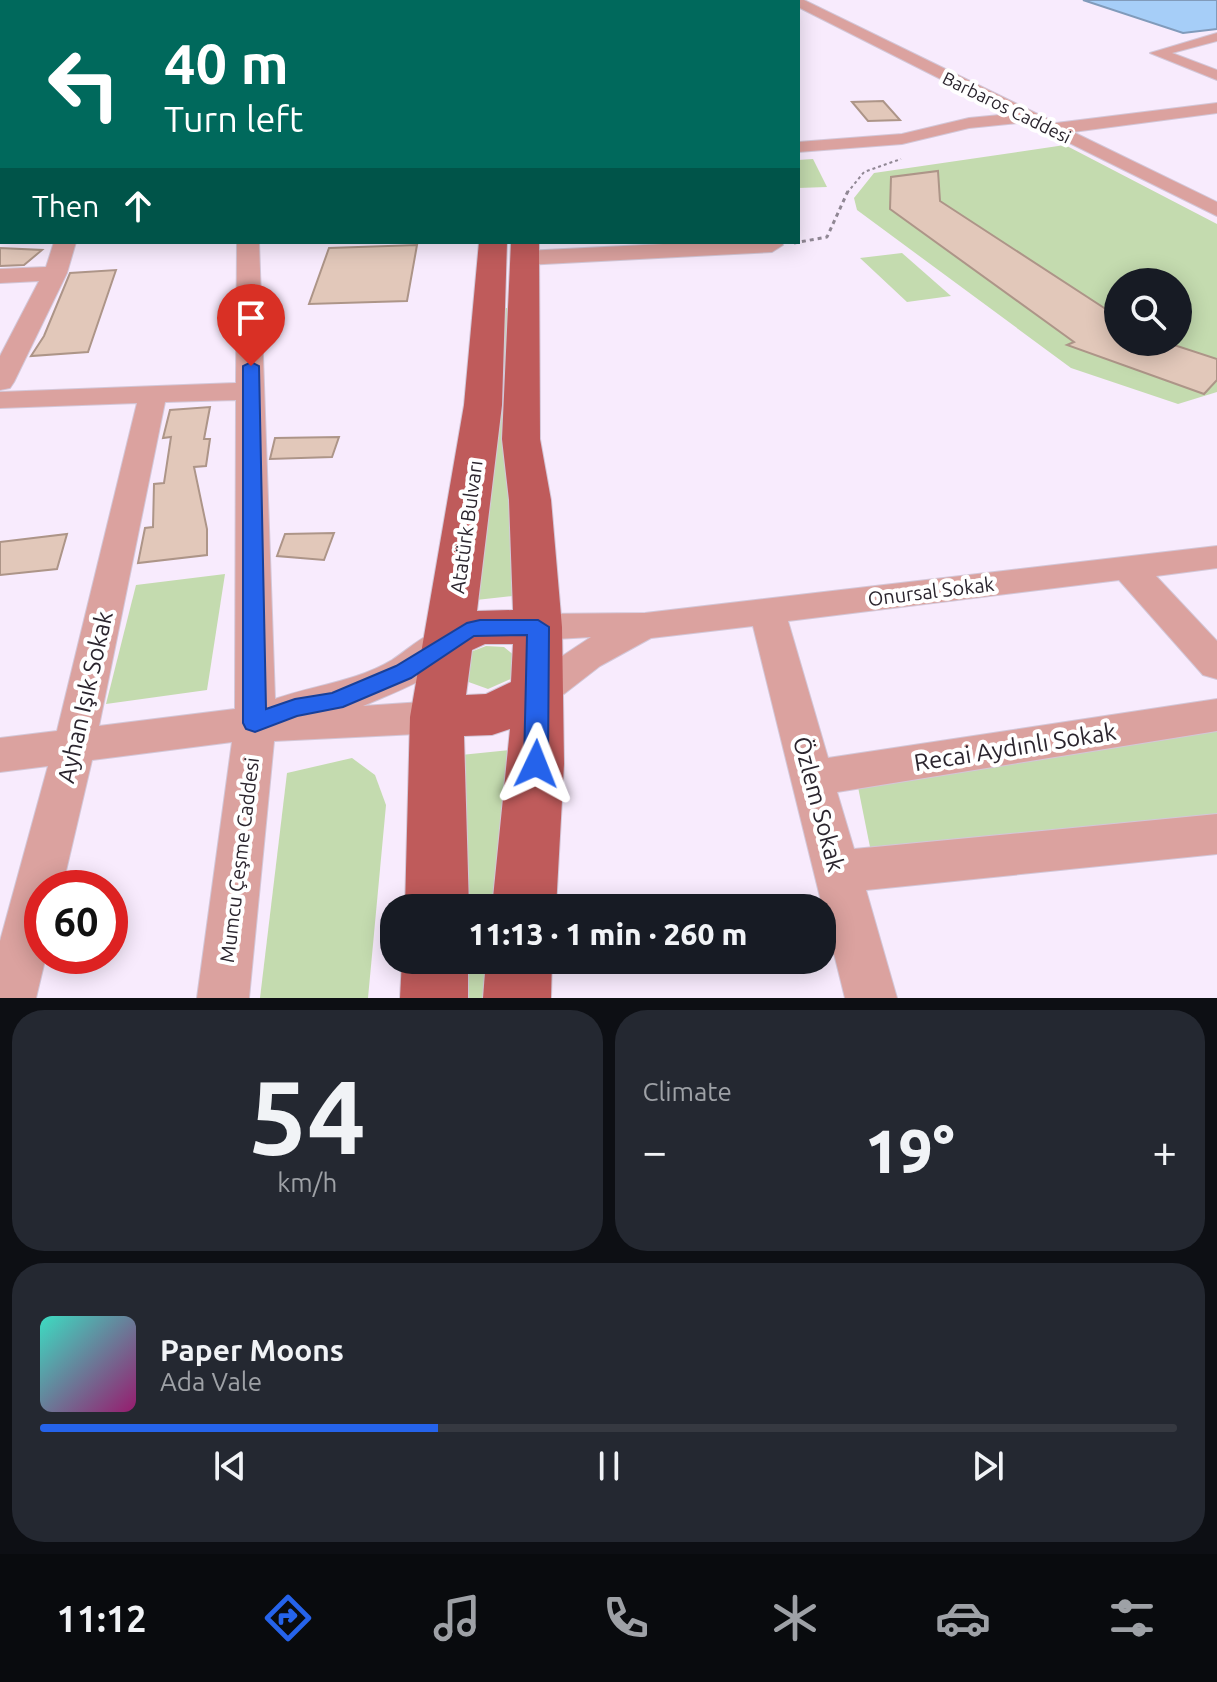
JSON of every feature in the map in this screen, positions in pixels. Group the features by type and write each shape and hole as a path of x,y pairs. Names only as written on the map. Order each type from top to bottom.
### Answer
{"main road":[{"path":"515,247 521,439 530,500 538,627 536,764 525,894"},
{"name":"Atatürk Bulvarı","path":"437,894 437,717 483,405 515,247"},
{"path":"449,640 480,627 538,627"},
{"path":"437,717 492,714 537,693"},
{"path":"434,998 435,974"},
{"path":"517,998 518,974"}],"street":[{"name":"Barbaros Caddesi","path":"800,3 1217,210"},
{"path":"800,20 826,16"},
{"path":"1217,37 1157,53 1217,75"},
{"path":"898,71 926,66"},
{"path":"922,84 962,84"},
{"path":"1054,129 1217,108"},
{"path":"800,147 902,139 969,123 1027,117"},
{"path":"0,382 55,273 64,244"},
{"name":"Mumcu Çeşme Caddesi","path":"223,998 255,723 248,244"},
{"path":"515,247 742,244"},
{"path":"0,276 55,273"},
{"path":"0,400 252,391"},
{"name":"Ayhan Işık Sokak","path":"10,998 75,743 153,395"},
{"name":"Onursal Sokak","path":"645,626 1217,557"},
{"path":"1128,568 1217,665"},
{"name":"Özlem Sokak","path":"767,611 871,998"},
{"path":"538,627 594,623 645,626"},
{"path":"537,693 587,656 645,626"},
{"path":"0,755 75,743 255,723 295,708 335,701 378,683 403,672 449,640"},
{"name":"Recai Aydınlı Sokak","path":"813,778 1217,715"},
{"path":"255,723 278,728 437,717"},
{"path":"837,872 1217,834"}],"path":[{"path":"800,240 827,237 840,217 845,190 853,178 867,169 905,158"}],"green space":[{"path":"1065,145 1217,224 1217,392 1178,404 1071,368 857,210 854,198 874,173"},
{"path":"813,159 827,187 800,188 800,160"},
{"path":"902,253 951,296 907,302 860,258"},
{"path":"500,308 512,308 513,596 467,601"},
{"path":"225,574 207,690 106,704 136,585"},
{"path":"486,646 504,647 516,657 513,678 488,689 463,680 468,653"},
{"path":"1217,726 1217,816 871,852 857,782"},
{"path":"510,750 499,894 451,894 451,756"},
{"path":"352,758 375,775 386,805 368,998 260,998 287,773"},
{"path":"450,974 494,974 493,998 449,998"}],"water":[{"path":"1083,0 1217,0 1217,29 1183,33"}],"building":[{"path":"883,101 900,120 868,121 852,102"},
{"path":"938,171 940,201 1104,308 1104,356 1192,356 1192,351 1217,359 1217,380 1204,394 1067,345 1074,342 890,209 891,177"},
{"path":"417,245 407,301 309,304 329,248"},
{"path":"0,248 42,250 24,265 0,266"},
{"path":"116,270 88,352 31,356 44,336 70,273"},
{"path":"210,407 204,439 210,439 206,466 194,467 207,529 207,555 138,563 145,528 153,527 154,484 164,483 171,437 163,438 170,410"},
{"path":"339,437 332,457 270,459 275,438"},
{"path":"334,533 324,560 277,556 285,534"},
{"path":"67,534 57,569 0,575 0,542"}],"route":[{"path":"251,366 255,723 295,708 335,701 378,683 403,672 467,631 480,627 538,627 536,764"}]}
